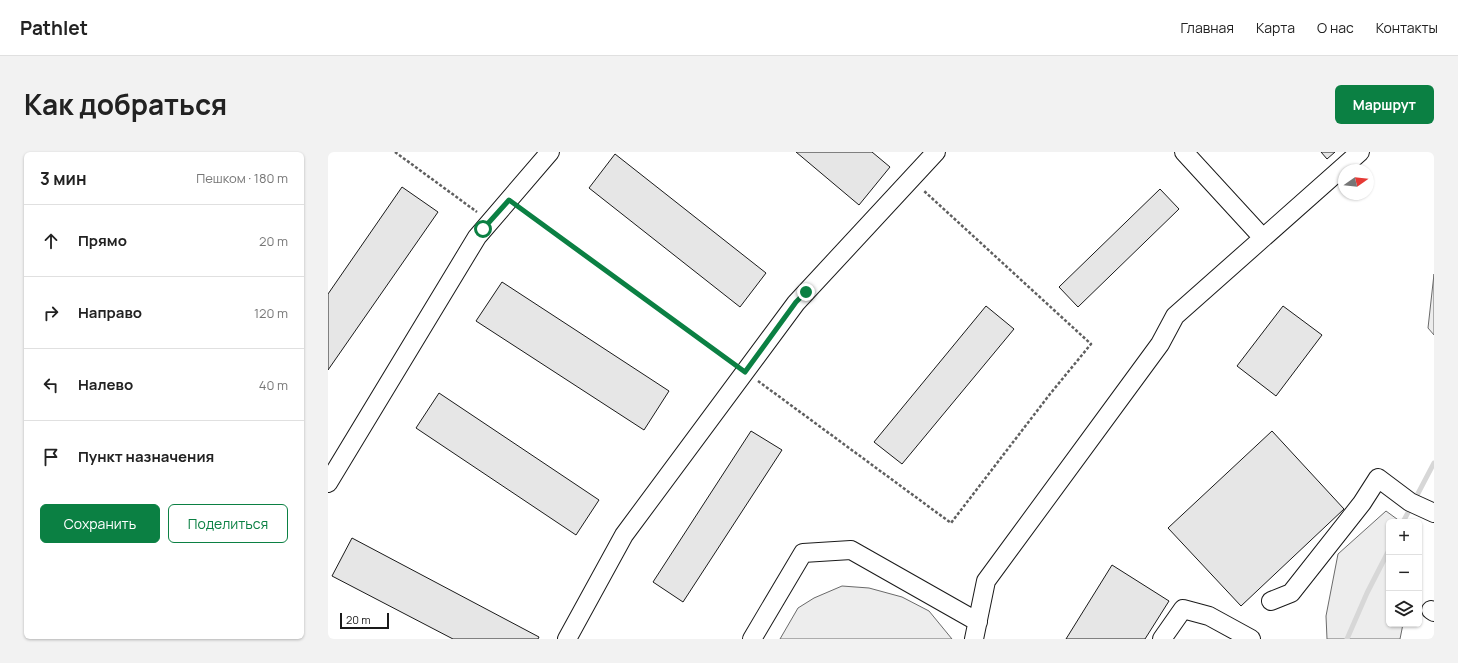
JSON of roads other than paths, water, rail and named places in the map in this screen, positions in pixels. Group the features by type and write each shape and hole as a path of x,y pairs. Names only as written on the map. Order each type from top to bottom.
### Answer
{"lane":[{"path":"328,483 476,237 550,152"},
{"path":"567,639 624,535 796,302 936,152"},
{"path":"1184,152 1263,238"},
{"path":"752,639 803,553 851,550 976,630 986,581 1160,344 1175,316 1360,152"},
{"path":"1271,601 1291,592 1362,503 1378,478 1414,503 1434,513"},
{"path":"1162,639 1183,609 1209,616 1251,639"}],"waterway":[{"path":"1405,519 1434,463"},
{"path":"1347,639 1367,593 1386,555"}]}
